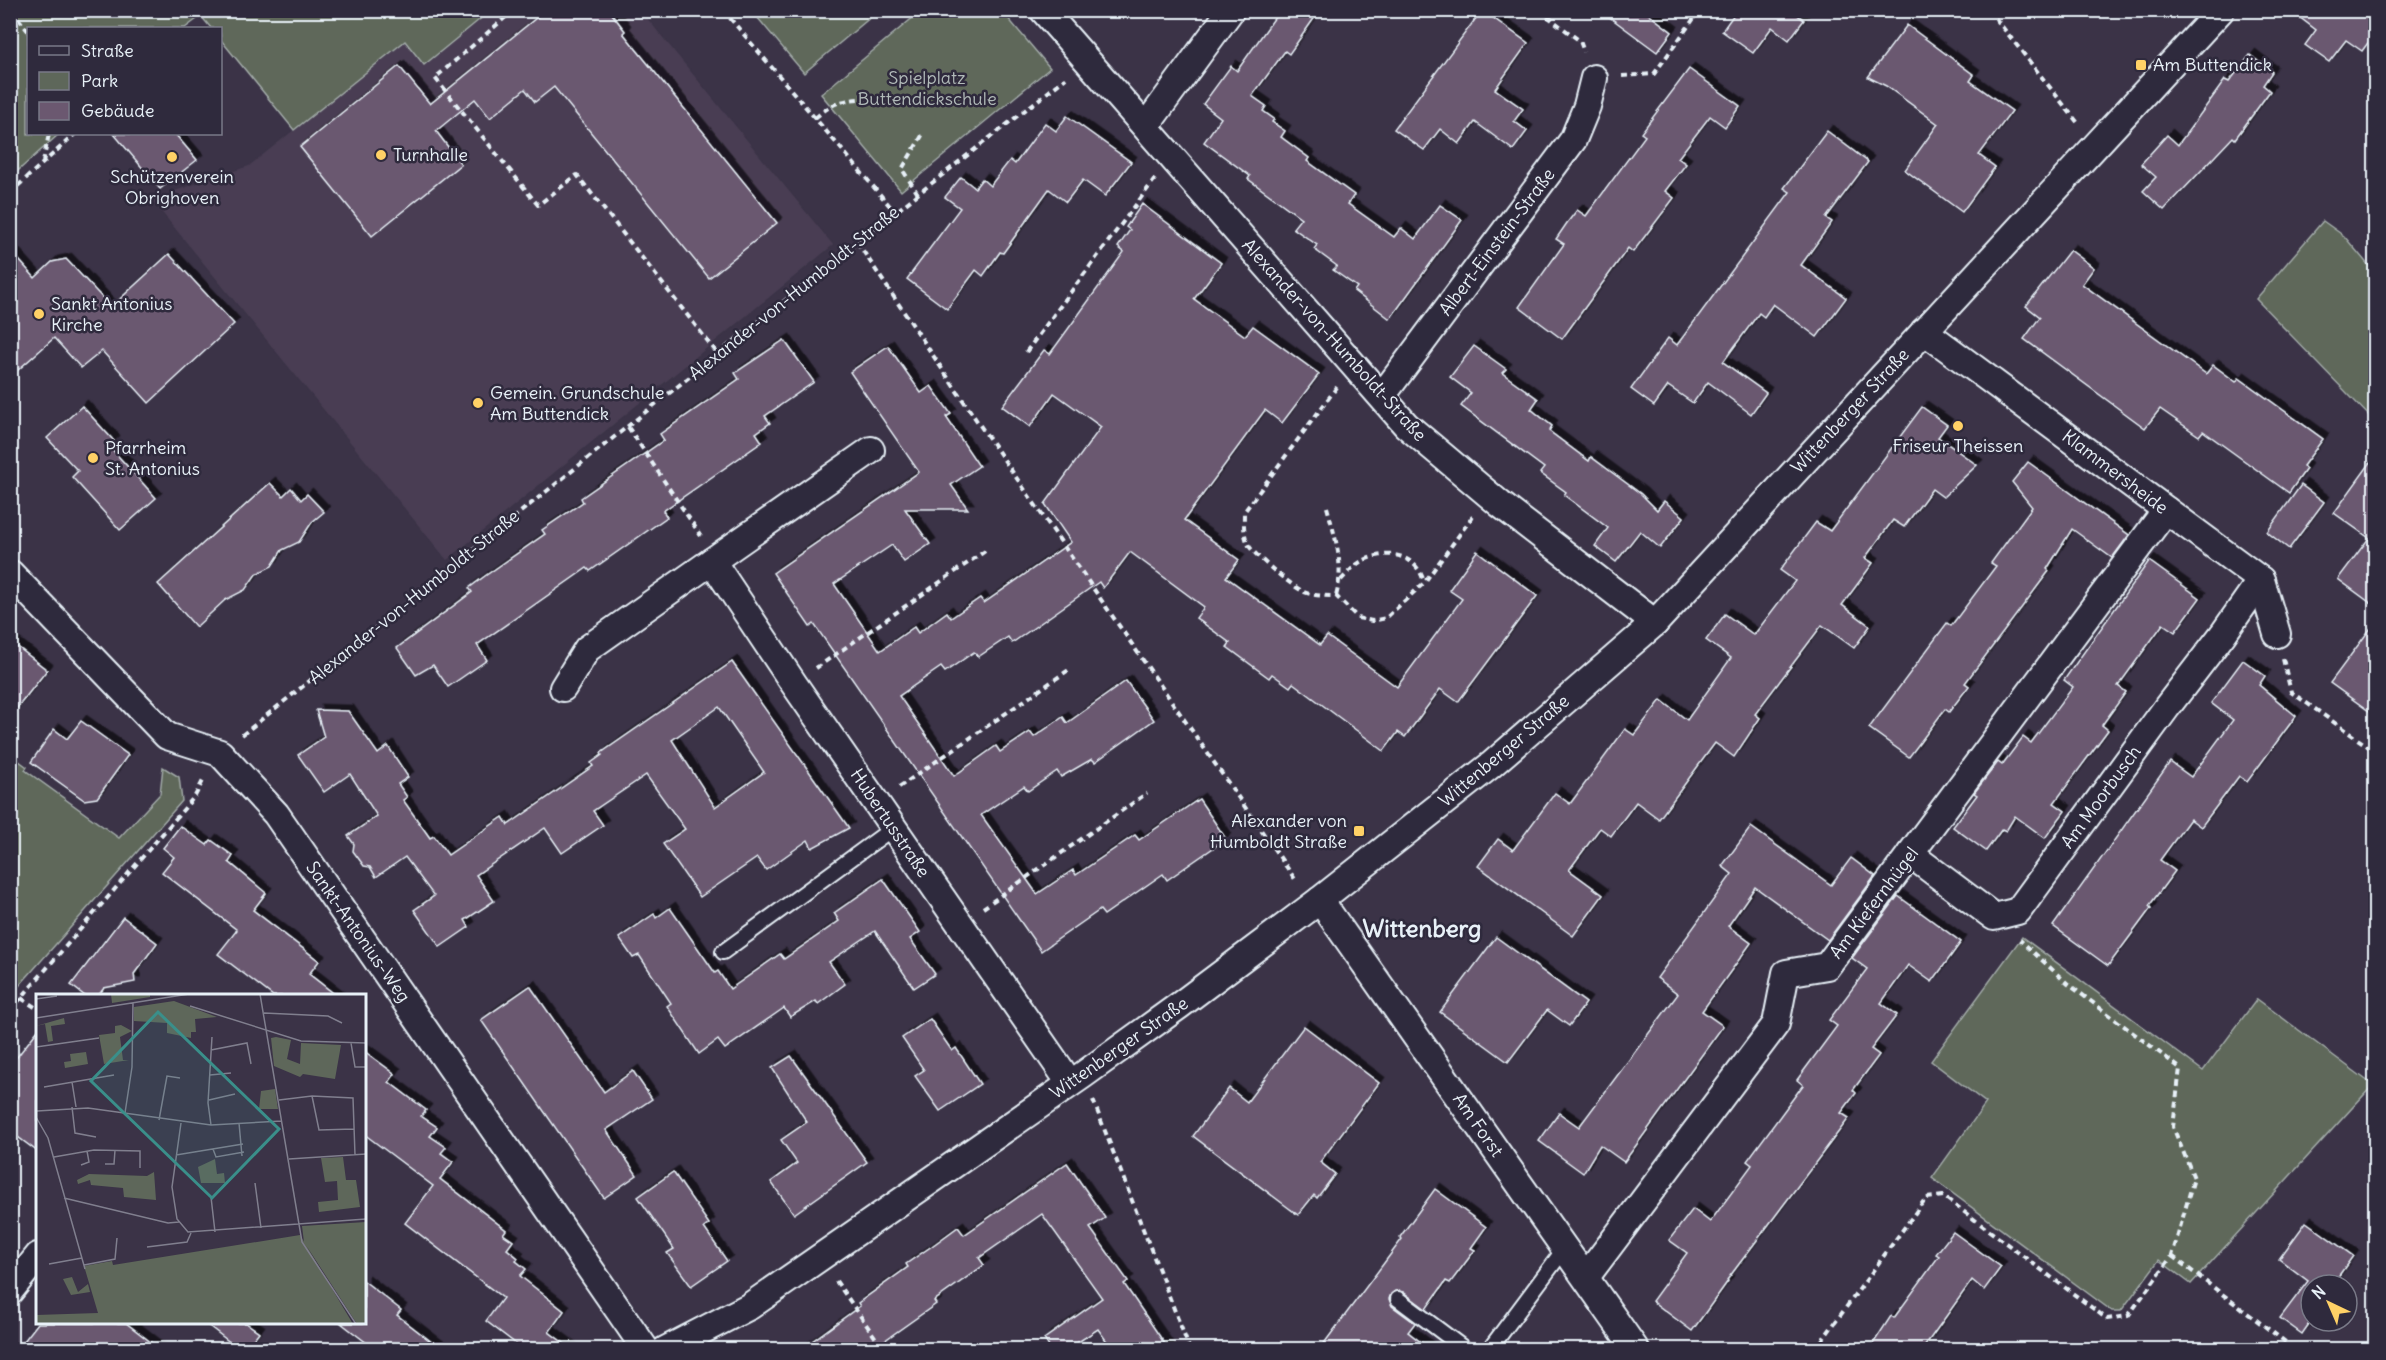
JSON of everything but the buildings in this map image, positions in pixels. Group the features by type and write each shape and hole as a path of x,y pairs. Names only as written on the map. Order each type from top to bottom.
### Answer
{"street":[{"name":"Alexander-von-Humboldt-Straße","path":"1043,10 1406,426 1488,494 1654,623"},
{"path":"1146,126 1231,10"},
{"name":"Wittenberger Straße","path":"665,1350 750,1306 1076,1079 1180,1005 1316,903 1491,765 1654,623 2222,10"},
{"name":"Albert-Einstein-Straße","path":"1382,396 1573,140 1587,106 1594,78"},
{"name":"Klammersheide","path":"1924,331 2261,580"},
{"path":"563,688 587,649 871,450"},
{"name":"Am Kiefernhügel","path":"1586,1278 1776,1023 1786,973 1827,966 2166,510"},
{"name":"Hubertusstraße","path":"712,561 960,924 1076,1079"},
{"name":"Sankt-Antonius-Weg","path":"10,573 167,736 220,753 276,814 646,1350"},
{"path":"2261,580 2277,634"},
{"name":"Am Moorbusch","path":"1994,917 2018,911 2261,580"},
{"path":"1910,854 1994,917"},
{"name":"Am Forst","path":"1316,903 1636,1350"},
{"path":"10,1291 36,1258"}],"lane":[{"path":"723,952 893,828"},
{"path":"1488,1350 1565,1248"},
{"path":"1398,1299 1466,1350"}],"path":[{"path":"12,10 27,31"},
{"path":"514,10 435,78 538,205 577,176 718,354"},
{"path":"723,10 895,212"},
{"path":"1539,10 1580,41 1594,78 1653,74 1700,10"},
{"path":"1989,10 2096,146"},
{"name":"Alexander-von-Humboldt-Straße","path":"220,753 857,242 1088,61"},
{"path":"815,118 830,105 869,98"},
{"path":"918,194 902,169 923,134"},
{"path":"43,163 49,135"},
{"path":"10,193 74,135"},
{"path":"1026,352 1172,157"},
{"path":"857,242 977,421 1316,903"},
{"path":"1354,365 1244,512 1243,529 1249,546 1257,556 1303,591 1320,596 1336,596 1358,618 1372,621 1386,618 1424,583 1488,494"},
{"path":"628,427 697,527 712,561"},
{"path":"1327,507 1340,557 1341,580 1336,596"},
{"path":"794,684 988,549"},
{"path":"1341,580 1361,561 1402,556 1413,561 1420,570 1424,583"},
{"path":"2277,634 2291,692 2376,752"},
{"path":"876,803 1070,669"},
{"path":"10,1011 195,796 220,753"},
{"path":"960,924 1147,793"},
{"path":"1815,1350 1926,1198 1943,1196 2107,1319 2128,1316 2172,1256 2194,1178 2173,1127 2180,1068 2068,984 1994,917"},
{"path":"21,998 36,1008"},
{"path":"1076,1079 1190,1350"},
{"path":"2172,1256 2296,1350"},
{"path":"819,1258 884,1350"}],"shaded area":[{"name":"Gemein. Grundschule Am Buttendick","path":"490,11 641,11 833,245 447,560 151,199 249,166 405,41 424,65"}],"green space":[{"path":"11,10 490,10 424,65 405,41 294,130 222,41 222,27 210,27 201,16 186,27 27,27 27,135 58,135 11,177"},
{"path":"752,11 878,11 804,73"},
{"name":"Spielplatz Buttendickschule","path":"921,11 1002,11 1050,68 901,191 821,94"},
{"path":"2323,221 2344,236 2375,273 2375,422 2256,299"},
{"path":"11,755 27,767 25,770 119,838 160,794 163,767 179,777 182,801 11,995"},
{"path":"2022,937 2203,1071 2257,999 2373,1085 2191,1284 2159,1260 2121,1311 2112,1311 1932,1178 1986,1103 1931,1061"}],"place":[{"name":"Am Buttendick","path":"2141,65"},
{"name":"Turnhalle","path":"381,155"},
{"name":"Schützenverein Obrighoven","path":"172,157"},
{"name":"Sankt Antonius Kirche","path":"39,314"},
{"name":"Gemein. Grundschule Am Buttendick","path":"478,403"},
{"name":"Friseur Theissen","path":"1958,426"},
{"name":"Pfarrheim St. Antonius","path":"93,458"},
{"name":"Alexander von Humboldt Straße","path":"1359,831"}],"district":[{"name":"Wittenberg","path":"1422,929"}]}
